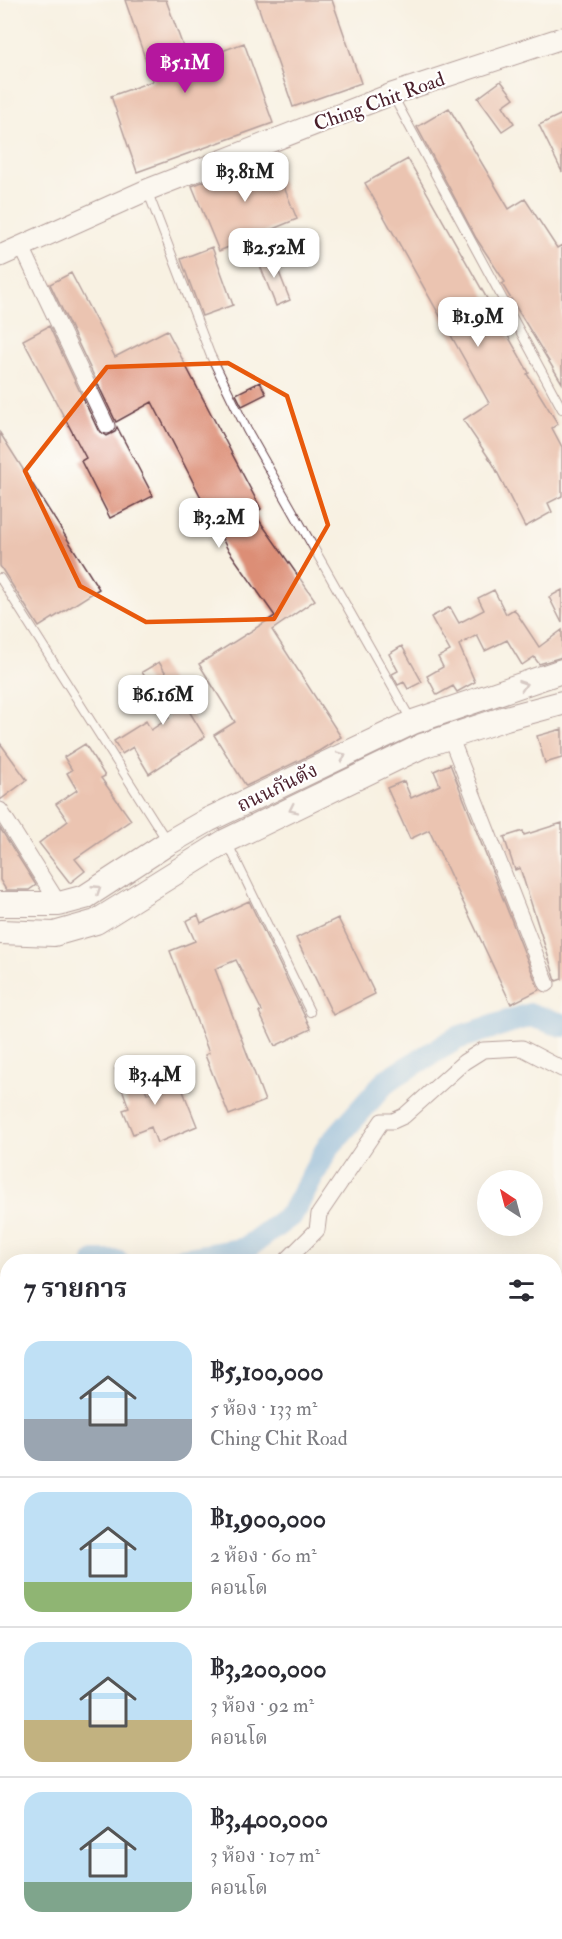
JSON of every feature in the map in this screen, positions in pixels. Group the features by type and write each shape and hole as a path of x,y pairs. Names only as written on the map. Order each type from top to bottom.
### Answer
{"main road":[{"name":"ถนนกันตัง","path":"0,904 59,904 85,897 168,843 256,797 413,722 562,672"},
{"path":"476,701 483,726"},
{"name":"ถนนกันตัง","path":"0,932 54,934 96,922 226,841 422,746 562,704"},
{"path":"256,797 268,821"},
{"path":"29,933 31,905"}],"street":[{"name":"Ching Chit Road","path":"0,256 147,190 392,94 562,39"},
{"path":"21,245 107,426"},
{"path":"450,736 547,984"},
{"path":"0,810 59,904"},
{"path":"293,1254 317,1230 319,1214 382,1121 393,1121 404,1116 464,1062 483,1050 522,1048 562,1069"}],"lane":[{"path":"392,94 562,409"},
{"path":"147,190 210,354 247,430 413,722"},
{"path":"0,578 168,843"},
{"path":"226,841 310,1012"}],"highlighted area":[{"path":"228,363 287,396 328,525 274,619 146,622 80,586 25,471 107,367"}],"building":[{"path":"125,0 166,0 189,63 244,43 273,123 137,172 111,96 153,81"},
{"path":"256,0 332,0 361,83 293,107"},
{"path":"501,81 514,98 503,106 514,123 502,131 478,98"},
{"path":"449,108 509,209 525,199 557,248 562,245 562,383 502,284 505,282 476,238 417,127"},
{"path":"562,114 562,172 539,125"},
{"path":"271,155 297,219 219,251 192,186"},
{"path":"408,159 529,373 527,374 558,424 552,428 562,447 562,496 548,503 552,512 525,527 493,464 463,420 489,403 365,183"},
{"path":"212,247 233,305 202,316 181,259"},
{"path":"271,252 290,300 276,306 257,258"},
{"path":"71,273 115,357 167,330 261,509 254,513 315,600 272,630 341,737 319,751 246,786 214,735 235,722 199,664 275,616 227,548 152,402 116,422 50,284"},
{"path":"49,326 98,430 107,436 115,432 117,427 153,496 110,518 81,461 86,458 23,340"},
{"path":"260,382 266,394 242,406 236,394"},
{"path":"0,433 99,589 39,627 0,566"},
{"path":"494,590 506,614 514,609 539,647 562,630 562,657 539,664 534,657 522,665 507,640 485,651 477,635 459,645 475,682 457,692 453,686 437,695 427,676 443,667 438,657 450,651 431,617 450,607 459,623 484,610 478,598"},
{"path":"562,590 562,623 549,597"},
{"path":"402,646 422,682 408,689 404,682 398,685 392,674 398,671 389,654"},
{"path":"159,662 205,737 149,774 133,747 122,754 114,741 146,721 151,730 169,718 142,672"},
{"path":"562,729 562,758 545,763 537,736"},
{"path":"0,743 27,780 0,800"},
{"path":"85,744 105,776 101,778 131,820 75,859 85,871 70,883 39,843 68,821 56,804 77,790 67,773 72,770 64,757"},
{"path":"450,764 539,990 511,1004 429,830 410,839 387,788 404,781 411,798 440,785 434,771"},
{"path":"562,823 562,979 556,981 520,868 515,870 504,837 523,831 524,835"},
{"path":"0,828 36,885 29,890 6,890 0,880"},
{"path":"249,901 311,1029 275,1046 259,1012 262,1011 236,960 215,969 265,1101 229,1115 205,1055 209,1053 170,951 195,941 186,921 198,915 201,923"},
{"path":"338,918 375,994 333,1015 296,938"},
{"path":"136,1061 147,1094 179,1081 197,1126 157,1143 151,1127 133,1134 123,1110 129,1108 115,1069"}],"waterway":[{"path":"216,1254 245,1249 292,1214 328,1147 387,1080 457,1038 530,1015 562,1025"}]}
